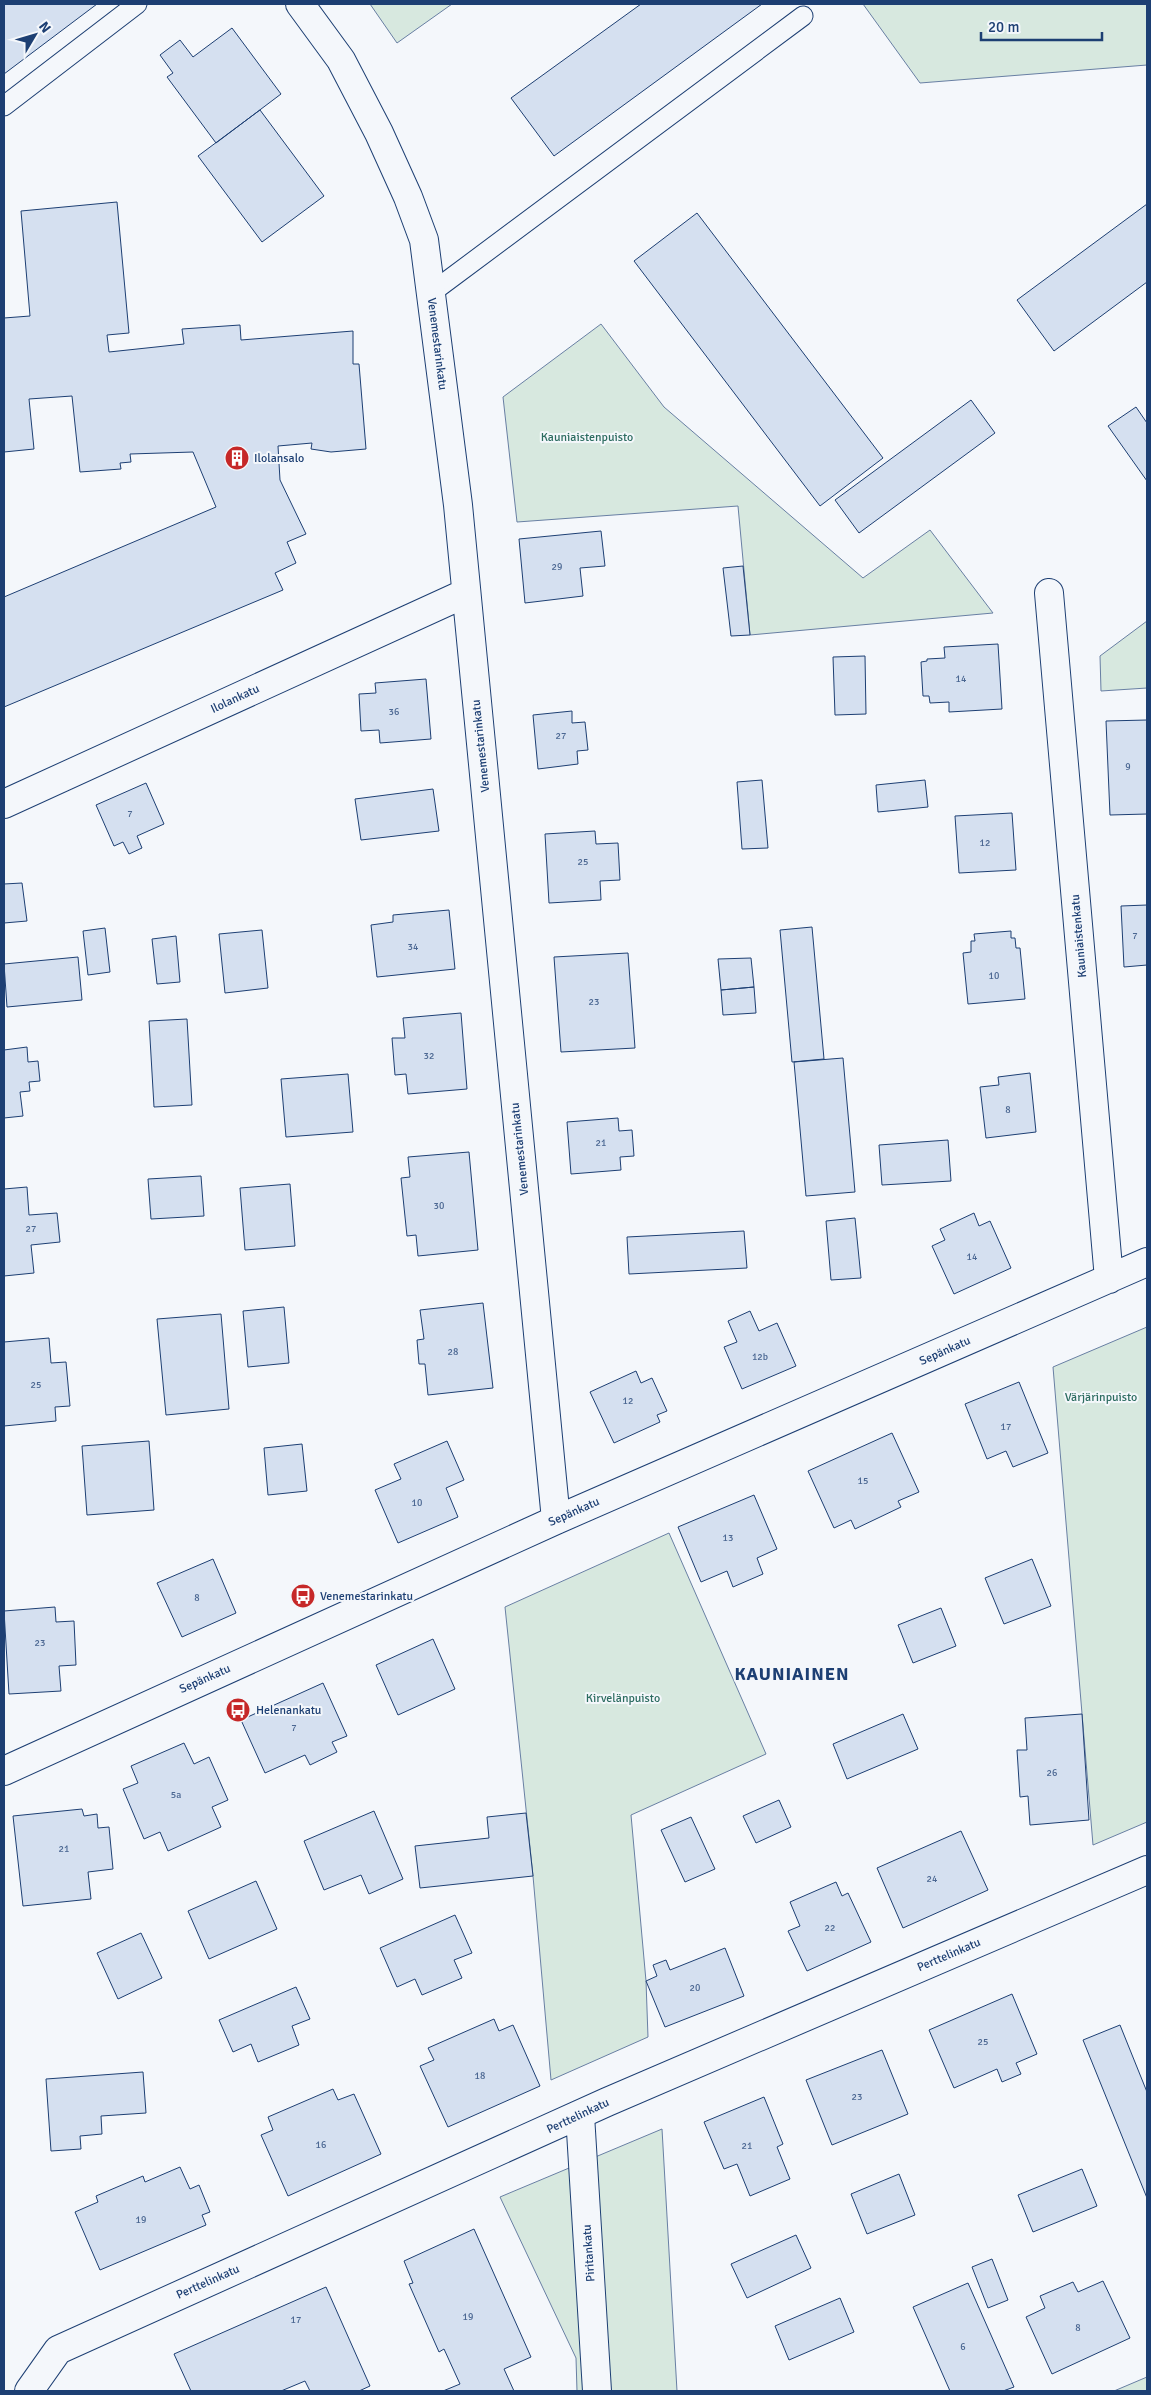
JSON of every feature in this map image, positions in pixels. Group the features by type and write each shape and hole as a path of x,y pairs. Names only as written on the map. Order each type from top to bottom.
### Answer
{"street":[{"name":"Venemestarinkatu","path":"300,4 341,60 379,133 408,198 424,240 458,505 556,1520"},
{"name":"Ilolankatu","path":"4,804 466,593"},
{"name":"Kauniaistenkatu","path":"1049,593 1109,1279"},
{"name":"Sepänkatu","path":"4,1771 556,1520 1147,1262"},
{"name":"Perttelinkatu","path":"29,2391 58,2350 580,2115 1147,1870"},
{"name":"Piritankatu","path":"580,2115 597,2391"}],"lane":[{"path":"4,106 137,4"},
{"path":"430,293 803,16"}],"green space":[{"path":"370,4 452,4 397,43"},
{"path":"863,4 1147,4 1147,65 920,83"},
{"name":"Kauniaistenpuisto","path":"601,324 664,407 863,578 930,530 993,613 750,635 738,506 517,522 503,397"},
{"path":"1147,621 1147,688 1101,691 1100,656"},
{"name":"Värjärinpuisto","path":"1147,1327 1147,1822 1093,1845 1053,1367"},
{"name":"Kirvelänpuisto","path":"669,1533 766,1754 631,1815 646,1981 648,2037 551,2080 533,1876 505,1607"},
{"path":"662,2129 677,2391 577,2391 576,2358 500,2197"},
{"path":"1147,2377 1147,2391 1114,2391"}],"building":[{"path":"4,4 97,4 4,74"},
{"path":"641,4 762,4 554,156 511,98"},
{"path":"232,28 281,94 216,143 167,77 173,73 160,55 180,40 193,57"},
{"path":"260,110 324,196 262,242 198,156"},
{"name":"Ilolansalo","path":"117,202 129,333 107,335 109,352 184,344 182,329 240,325 241,340 353,331 353,364 359,364 366,449 331,452 311,449 312,443 278,446 280,480 306,534 287,542 296,563 275,573 283,590 4,707 4,597 216,507 193,452 130,454 131,462 120,463 121,469 80,472 72,396 29,399 34,449 4,452 4,318 30,316 21,211"},
{"path":"1147,204 1147,282 1054,351 1017,300"},
{"path":"697,213 883,458 820,506 634,261"},
{"path":"971,400 995,433 859,533 835,500"},
{"path":"1136,407 1147,423 1147,481 1108,426"},
{"path":"601,531 605,566 580,568 583,596 525,603 519,539"},
{"path":"743,566 750,635 731,636 723,568"},
{"path":"998,644 1002,709 949,712 949,702 930,703 929,696 923,696 921,662 927,661 927,659 945,658 944,647"},
{"path":"865,656 866,714 835,715 833,657"},
{"path":"426,679 431,739 380,743 379,730 361,731 359,694 376,693 375,683"},
{"path":"572,711 572,723 585,722 588,750 577,751 578,764 538,769 533,715"},
{"path":"1147,720 1147,814 1110,815 1106,721"},
{"path":"762,780 768,848 742,849 737,782"},
{"path":"925,780 928,807 878,812 876,785"},
{"path":"146,783 164,824 137,836 142,848 129,854 123,842 114,846 96,805"},
{"path":"433,789 439,831 361,840 355,799"},
{"path":"1012,813 1016,870 959,873 955,816"},
{"path":"595,831 596,844 618,843 620,880 600,881 601,900 549,903 545,834"},
{"path":"22,883 27,921 4,923 4,884"},
{"path":"1147,905 1147,965 1124,967 1121,906"},
{"path":"449,910 455,969 377,977 371,925 393,922 393,915"},
{"path":"812,927 824,1059 792,1062 780,930"},
{"path":"105,928 110,972 88,975 83,931"},
{"path":"262,930 268,988 225,993 219,934"},
{"path":"1011,931 1011,938 1015,938 1016,948 1020,948 1025,999 968,1004 963,953 971,952 971,941 975,941 974,934"},
{"path":"176,936 180,982 157,984 152,939"},
{"path":"628,953 635,1048 561,1052 554,957"},
{"path":"78,957 82,1000 7,1007 4,964"},
{"path":"751,958 754,987 721,990 718,959"},
{"path":"754,987 756,1013 723,1015 721,990"},
{"path":"461,1013 467,1089 408,1094 406,1074 395,1075 392,1038 405,1038 403,1018"},
{"path":"187,1019 192,1105 154,1107 149,1021"},
{"path":"27,1047 28,1062 38,1061 40,1081 29,1082 30,1091 20,1092 23,1116 4,1118 4,1050"},
{"path":"843,1058 855,1192 806,1196 794,1062"},
{"path":"1030,1073 1036,1132 986,1138 980,1087 999,1085 998,1077"},
{"path":"348,1074 353,1132 286,1137 281,1079"},
{"path":"618,1118 619,1131 632,1130 634,1156 620,1157 621,1170 571,1174 567,1122"},
{"path":"948,1140 951,1181 882,1185 879,1145"},
{"path":"469,1152 478,1250 418,1256 416,1235 407,1236 401,1178 410,1177 408,1157"},
{"path":"201,1176 204,1216 151,1219 148,1179"},
{"path":"290,1184 295,1246 245,1250 240,1188"},
{"path":"27,1187 29,1215 57,1213 60,1242 31,1245 34,1273 4,1276 4,1189"},
{"path":"974,1213 979,1226 990,1221 1011,1268 954,1294 932,1246 945,1240 940,1229"},
{"path":"855,1218 861,1278 831,1280 826,1221"},
{"path":"744,1231 747,1268 629,1274 627,1237"},
{"path":"483,1303 493,1388 428,1395 425,1364 419,1364 417,1340 424,1339 420,1310"},
{"path":"284,1307 289,1363 248,1367 243,1311"},
{"path":"750,1311 759,1331 777,1323 796,1366 742,1389 724,1347 737,1342 728,1321"},
{"path":"221,1314 229,1409 166,1415 157,1319"},
{"path":"49,1338 51,1363 66,1362 70,1406 55,1407 56,1421 4,1426 4,1342"},
{"path":"636,1371 641,1383 652,1378 667,1411 657,1415 660,1422 614,1443 590,1392"},
{"path":"1019,1382 1048,1453 1013,1467 1006,1451 987,1459 965,1404"},
{"path":"892,1433 919,1492 898,1501 901,1507 855,1529 851,1520 834,1528 808,1471"},
{"path":"149,1441 154,1510 87,1515 82,1446"},
{"path":"447,1441 464,1480 446,1488 458,1517 398,1543 375,1490 401,1479 394,1464"},
{"path":"302,1444 307,1491 268,1495 264,1448"},
{"path":"754,1495 777,1549 757,1558 763,1574 733,1587 727,1571 701,1582 678,1527"},
{"path":"213,1559 236,1613 182,1637 157,1583"},
{"path":"1032,1559 1051,1606 1004,1624 985,1578"},
{"path":"55,1607 56,1622 74,1621 76,1665 59,1666 61,1691 9,1694 4,1611"},
{"path":"941,1608 956,1646 913,1663 898,1625"},
{"path":"433,1639 455,1689 398,1715 376,1665"},
{"path":"323,1683 347,1736 332,1742 337,1752 310,1765 305,1755 265,1773 241,1720"},
{"path":"903,1714 918,1749 847,1779 833,1744"},
{"path":"1082,1714 1089,1820 1030,1825 1028,1796 1020,1797 1017,1750 1027,1750 1025,1718"},
{"path":"184,1743 194,1764 209,1757 228,1800 212,1807 221,1827 168,1851 160,1832 144,1839 123,1789 138,1783 131,1766"},
{"path":"779,1800 791,1827 756,1843 743,1816"},
{"path":"82,1809 84,1816 97,1814 98,1828 109,1827 113,1869 88,1872 91,1899 23,1906 13,1816"},
{"path":"374,1811 403,1879 369,1894 361,1875 324,1890 304,1841"},
{"path":"526,1813 533,1876 420,1888 415,1846 489,1838 487,1817"},
{"path":"691,1817 715,1869 685,1882 661,1830"},
{"path":"961,1831 988,1890 903,1928 877,1868"},
{"path":"256,1881 277,1929 209,1959 188,1911"},
{"path":"836,1882 842,1896 848,1893 871,1942 807,1971 788,1931 800,1926 790,1902"},
{"path":"455,1915 472,1953 454,1960 462,1978 422,1995 415,1979 397,1987 380,1948"},
{"path":"141,1933 162,1978 118,1999 97,1953"},
{"path":"725,1948 744,1996 665,2027 646,1981 657,1976 653,1965 666,1960 670,1970"},
{"path":"296,1987 310,2019 292,2026 299,2045 258,2062 251,2044 233,2052 219,2020"},
{"path":"1012,1994 1037,2054 1016,2063 1021,2074 1002,2082 997,2069 954,2088 929,2030"},
{"path":"494,2019 499,2031 513,2025 540,2086 448,2127 420,2066 434,2060 428,2048"},
{"path":"1120,2025 1147,2092 1147,2198 1083,2040"},
{"path":"882,2050 908,2114 832,2145 806,2080"},
{"path":"143,2072 146,2113 101,2116 102,2134 80,2136 81,2149 51,2151 46,2079"},
{"path":"333,2089 338,2100 354,2094 381,2154 288,2196 261,2135 273,2130 268,2117"},
{"path":"764,2097 783,2144 777,2147 790,2179 750,2196 737,2164 724,2169 704,2122"},
{"path":"180,2167 190,2189 199,2185 210,2212 202,2215 206,2225 100,2270 75,2212 98,2202 96,2196 143,2176 145,2182"},
{"path":"1082,2169 1097,2206 1033,2232 1018,2195"},
{"path":"899,2174 915,2215 867,2234 851,2194"},
{"path":"474,2229 531,2357 504,2369 514,2391 443,2391 460,2384 444,2349 439,2352 409,2284 413,2283 404,2261"},
{"path":"796,2235 811,2268 747,2298 731,2264"},
{"path":"992,2259 1008,2300 988,2308 972,2267"},
{"path":"1103,2281 1130,2338 1052,2374 1026,2317 1045,2308 1040,2296 1073,2282 1078,2292"},
{"path":"968,2283 1014,2387 1003,2391 950,2391 913,2307"},
{"path":"326,2287 370,2386 359,2391 310,2391 305,2381 281,2391 191,2391 174,2354"},
{"path":"840,2298 854,2332 789,2360 775,2326"}],"place":[{"name":"Ilolansalo","path":"237,458"},
{"name":"Venemestarinkatu","path":"303,1596"},
{"name":"Helenankatu","path":"238,1710"}],"district":[{"name":"KAUNIAINEN","path":"792,1674"}]}
